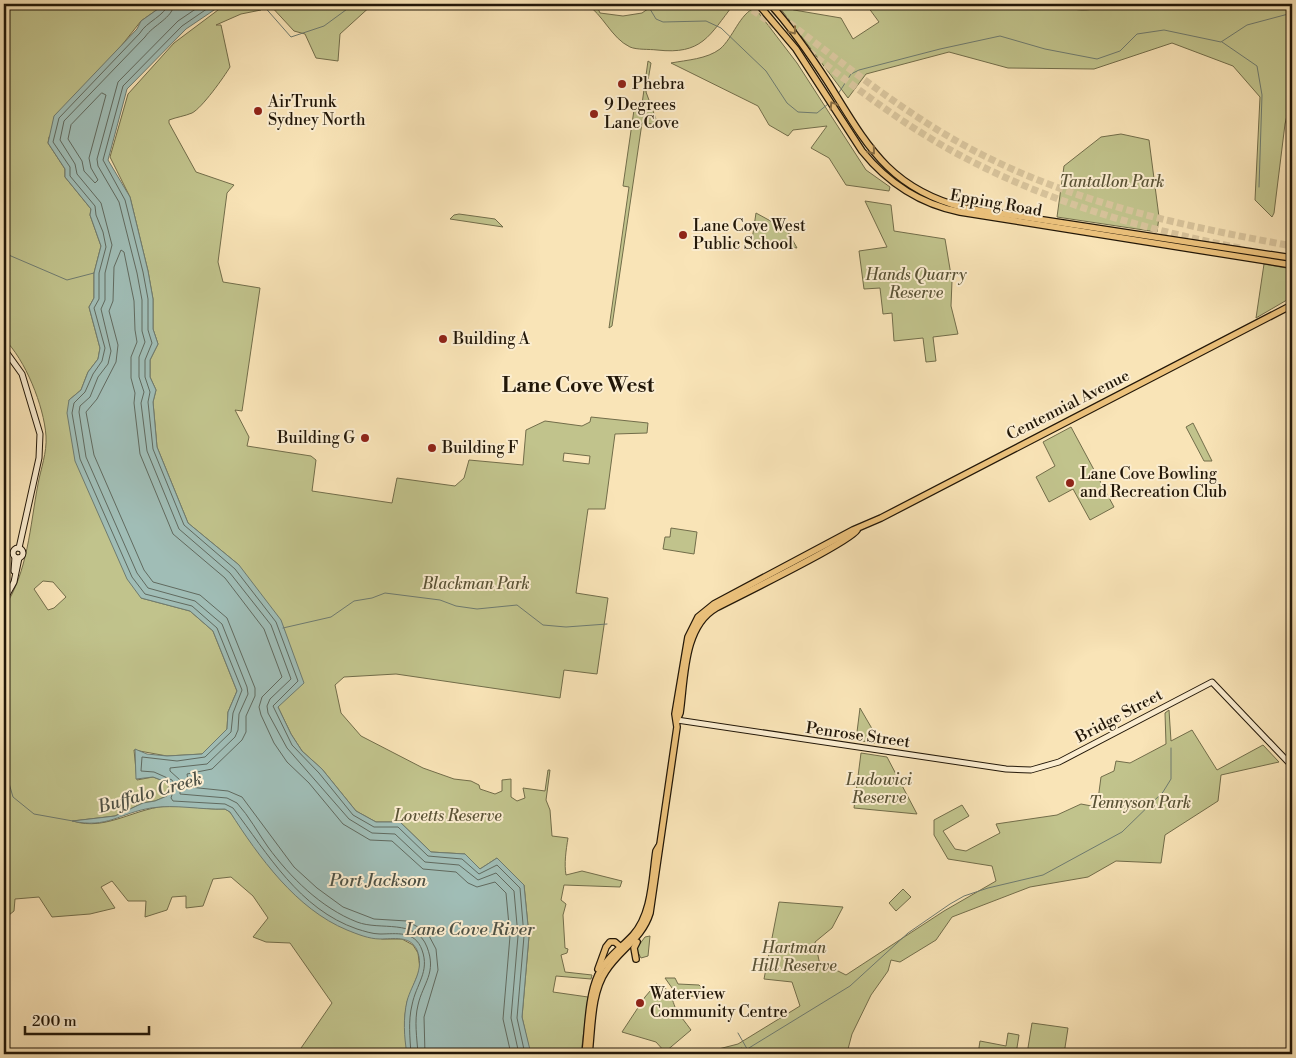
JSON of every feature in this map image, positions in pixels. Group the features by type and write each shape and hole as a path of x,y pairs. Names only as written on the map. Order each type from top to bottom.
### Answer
{"main road":[{"name":"Epping Road","path":"758,4 779,26 874,166 920,199 949,210 1292,258"},
{"name":"Epping Road","path":"770,4 793,30 870,149 903,185"},
{"name":"Epping Road","path":"1161,240 1292,264"},
{"name":"Centennial Avenue","path":"659,846 677,720 675,714 686,646 693,624 711,606 1292,305"},
{"path":"4,349 22,374 40,434 39,458 19,548 23,553 17,558 14,582 4,599"},
{"name":"Bridge Street","path":"1035,770 1060,762 1212,682 1292,766"},
{"name":"Penrose Street","path":"677,720 1006,769 1035,770"},
{"path":"636,959 634,946 642,937 652,905 659,846"},
{"path":"589,1054 602,979 637,931 646,913 656,851 659,846"},
{"path":"597,976 607,961 645,928"},
{"path":"585,1054 597,976 607,945 613,942 623,949"}],"green space":[{"path":"4,4 165,4 141,21 49,137 48,143 65,169 65,177 91,209 90,215 101,246 94,273 94,298 89,307 100,348 98,359 88,372 81,390 69,400 141,598 190,611 213,631 237,691 228,712 227,729 202,754 167,756 134,750 137,780 153,777 169,783 167,796 143,803 115,816 73,821 86,824 98,823 158,807 171,806 225,809 230,812 273,871 314,910 324,917 382,939 402,939 413,945 418,953 420,969 407,1002 405,1015 407,1054 299,1054 299,1051 332,1003 290,943 266,942 253,937 268,918 253,896 231,877 213,879 203,906 186,908 186,896 172,897 167,910 145,917 146,901 128,901 112,881 101,887 115,908 90,914 52,917 39,897 15,899 14,911 4,919 4,608 18,579 27,548 45,454 46,436 42,411 32,384 19,358 4,339","holes":["43,581 53,582 66,597 54,608 48,610 34,589"]},
{"name":"Blackman Park","path":"226,4 262,4 261,10 241,14 216,25 221,25 230,67 196,110 169,120 196,172 234,185 227,193 218,262 223,282 260,288 242,411 235,410 249,437 247,446 311,456 316,460 312,491 392,503 397,478 455,486 464,478 469,460 523,465 526,430 545,421 582,426 590,422 591,417 648,423 647,433 615,434 605,509 588,509 576,593 608,598 597,674 564,670 560,698 396,674 344,677 335,685 341,713 361,736 423,768 454,779 471,781 479,785 480,789 495,794 502,791 502,780 511,779 511,797 517,801 525,798 523,788 545,791 548,770 550,770 546,800 550,810 552,836 568,838 565,862 566,875 582,871 622,881 620,887 564,885 561,900 566,904 563,915 565,948 568,949 567,953 561,955 565,972 592,975 591,979 556,976 553,992 588,997 581,1054 550,1050 550,1054 527,1054 528,1044 522,1017 529,936 524,885 497,858 480,869 465,854 431,852 400,822 376,822 356,811 322,769 302,751 291,734 278,707 239,565 188,523 157,447 153,402 156,390 150,377 150,360 158,344 153,329 153,299 130,197 110,157 128,94 174,43","holes":["564,453 590,456 589,464 563,461"]},
{"path":"269,4 373,4 340,34 338,61 316,58 305,34 294,31"},
{"path":"586,4 596,4 600,13 623,16 642,13 655,4 734,4 711,34 703,41 695,46 672,51 630,47 617,38 592,8"},
{"path":"777,4 794,10 841,18 853,39 879,22 868,7 872,4 1056,4 1069,8 1088,10 1108,4 1292,4 1292,94 1285,124 1274,213 1272,217 1255,200 1260,97 1233,66 1172,43 1094,69 1008,68 949,52 866,74 848,98"},
{"path":"755,8 797,63 866,170 890,187 889,191 846,185 829,158 811,148 827,126 793,130 788,136 769,125 758,106 671,63 703,57 720,49 745,15"},
{"path":"648,61 651,63 646,92 656,119 654,124 642,123 612,326 609,328 629,187 623,186 635,103 642,104"},
{"name":"Tantallon Park","path":"1121,134 1149,140 1159,217 1157,232 1057,217 1064,166 1101,137"},
{"name":"Hands Quarry Reserve","path":"865,201 891,205 894,231 945,239 952,281 951,306 958,334 933,337 936,361 926,362 923,338 894,341 892,313 883,314 880,288 864,289 859,251 887,247"},
{"path":"756,213 787,230 797,248 752,240"},
{"path":"454,215 495,219 503,227 450,219"},
{"path":"1264,264 1292,269 1292,297 1256,318"},
{"path":"1193,423 1212,461 1204,461 1186,427"},
{"name":"Lane Cove Bowling and Recreation Club","path":"1071,427 1114,507 1090,520 1073,489 1049,502 1036,477 1055,466 1043,442"},
{"path":"671,528 697,532 694,554 663,549 665,537 670,537"},
{"path":"860,708 878,739 875,743 856,740"},
{"name":"Tennyson Park","path":"1169,710 1171,741 1192,730 1217,770 1263,745 1279,762 1221,775 1218,801 1165,835 1161,863 1116,861 1088,877 1030,887 952,917 936,940 900,962 891,960 888,971 871,995 852,1034 848,1049 840,1054 744,1054 742,1048 723,1054 699,1054 738,1044 800,1006 792,982 764,979 779,902 843,907 832,928 815,942 820,965 826,971 836,970 846,975 944,911 996,881 992,866 948,859 934,835 934,820 962,805 969,816 943,831 955,849 966,851 1000,833 996,824 1057,815 1081,804 1097,807 1101,777 1114,771 1116,761 1130,763 1166,744 1165,713"},
{"name":"Ludowici Reserve","path":"861,753 887,757 917,814 854,808"},
{"path":"903,889 911,897 896,911 889,903"},
{"path":"650,936 648,956 641,958 636,949 645,937"},
{"path":"665,978 675,978 678,984 699,985 701,987 700,997 677,995"},
{"path":"656,984 665,988 669,993 677,1010 691,1030 665,1052 656,1042 622,1032"},
{"path":"1032,1023 1068,1028 1064,1054 1027,1054"},
{"path":"1008,1033 1019,1035 1016,1054 978,1054 980,1041 1006,1046"}],"water":[{"name":"Port Jackson","path":"165,4 223,4 186,29 127,89 108,160 130,197 153,299 153,329 158,344 150,360 150,377 156,390 153,402 157,447 188,523 239,565 281,620 304,683 278,707 291,734 302,751 322,769 356,811 376,822 400,822 431,852 465,854 480,869 497,858 524,885 529,936 522,1017 531,1054 407,1054 404,1028 406,1007 420,964 414,945 401,939 376,939 359,935 329,921 311,909 266,864 230,812 225,809 160,807 140,810 104,822 84,823 72,821 115,816 143,803 167,796 169,783 153,777 136,779 135,749 147,754 167,756 202,754 227,729 228,712 237,691 213,631 190,611 141,598 127,579 75,461 67,413 69,400 81,390 88,372 98,359 100,348 89,307 94,298 94,273 101,246 90,215 91,209 65,177 65,169 48,143 54,116 137,29 141,21"}],"waterway":[{"path":"262,4 291,37 324,26 354,4"},
{"path":"647,4 656,19 663,22 706,21 721,28 766,71 787,103 798,112 817,113 828,104"},
{"path":"838,94 851,74 859,70 1000,36 1045,49 1097,59 1120,51 1137,34 1164,30 1221,42 1247,25 1292,13"},
{"path":"1222,42 1257,66 1262,95 1259,187"},
{"path":"4,253 67,280 94,273"},
{"path":"283,628 331,617 354,601 372,598 385,593 440,600 456,606 477,609 517,605 543,625 566,627 607,624"},
{"path":"744,1051 850,986 908,933 950,904 964,896 988,888 1043,875 1122,832 1163,792 1171,779 1171,748"},
{"name":"Buffalo Creek","path":"4,766 13,797 34,814 73,821"},
{"path":"738,1033 750,1054"}],"tunnel":[{"path":"744,4 775,26"},
{"path":"764,4 896,103 960,143 1005,166 1050,185 1097,201 1193,226 1292,246"},
{"path":"784,32 845,80 909,125 987,169 1068,203 1153,228 1240,248"}],"place":[{"name":"Phebra","path":"622,84"},
{"name":"AirTrunk Sydney North","path":"258,111"},
{"name":"9 Degrees Lane Cove","path":"594,114"},
{"name":"Lane Cove West Public School","path":"683,235"},
{"name":"Building A","path":"443,339"},
{"name":"Building G","path":"365,438"},
{"name":"Building F","path":"432,448"},
{"name":"Lane Cove Bowling and Recreation Club","path":"1070,483"},
{"name":"Waterview Community Centre","path":"640,1003"}],"district":[{"name":"Lane Cove West","path":"578,386"}],"park label":[{"name":"Lovetts Reserve","path":"448,816"},
{"name":"Hartman Hill Reserve","path":"794,957"}],"water label":[{"name":"Lane Cove River","path":"470,929"}]}
